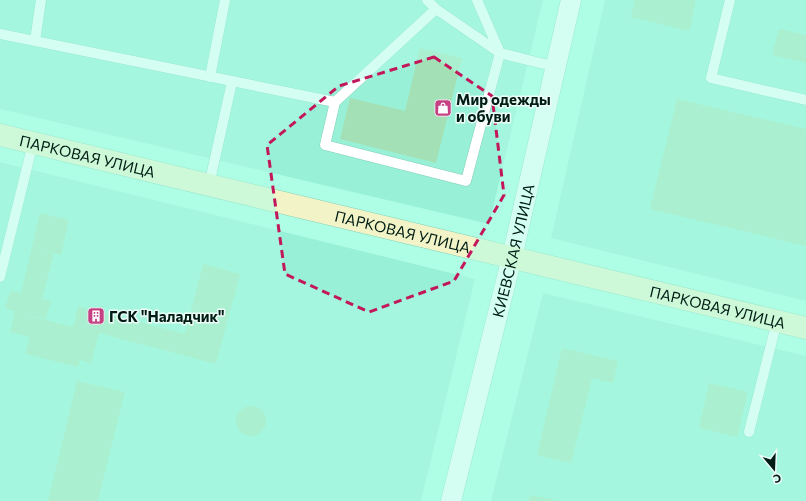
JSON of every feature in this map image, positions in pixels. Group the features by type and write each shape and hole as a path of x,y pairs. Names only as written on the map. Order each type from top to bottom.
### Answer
{"main road":[{"name":"ПАРКОВАЯ УЛИЦА","path":"0,135 512,256 806,328"}],"street":[{"name":"КИЕВСКАЯ УЛИЦА","path":"451,501 512,256 571,0"}],"lane":[{"path":"35,41 41,0"},
{"path":"210,77 225,0"},
{"path":"427,0 436,9 500,53 556,66"},
{"path":"436,9 335,102 325,145 466,181 500,53 477,0"},
{"path":"730,0 712,78 806,100"},
{"path":"0,34 335,102"},
{"path":"209,185 232,82"},
{"path":"0,277 33,143"},
{"path":"749,432 777,321"}],"highlighted area":[{"path":"434,57 492,96 504,195 454,281 369,312 285,274 267,145 339,86"}],"shaded area":[{"path":"0,0 543,0 489,224 0,109"},
{"path":"605,0 806,0 806,301 551,238"},
{"path":"0,162 475,279 421,501 0,501"},
{"path":"543,293 806,356 806,501 491,501"}],"building":[{"path":"635,0 696,0 689,31 631,17"},
{"path":"779,29 806,35 806,63 772,55"},
{"path":"420,48 462,58 436,163 340,139 350,98 405,111"},
{"path":"677,99 806,129 806,246 650,209"},
{"path":"40,213 69,220 61,255 37,249 54,254 42,299 51,301 46,319 19,313 73,327 78,306 185,334 203,264 240,274 216,364 99,333 91,363 80,360 78,367 25,354 30,337 10,332 15,311 5,309 10,291 21,293"},
{"path":"562,348 618,361 613,383 592,378 571,463 537,455"},
{"path":"77,381 125,392 98,501 48,501"},
{"path":"709,383 748,392 737,437 699,428"},
{"path":"251,406 257,407 265,415 265,427 257,435 251,436 245,435 237,427 236,421 237,415 245,407"},
{"path":"530,495 555,500 555,501 528,501"}],"place":[{"name":"Мир одежды и обуви","path":"443,108"},
{"name":"ГСК \"Наладчик\"","path":"96,316"}]}
